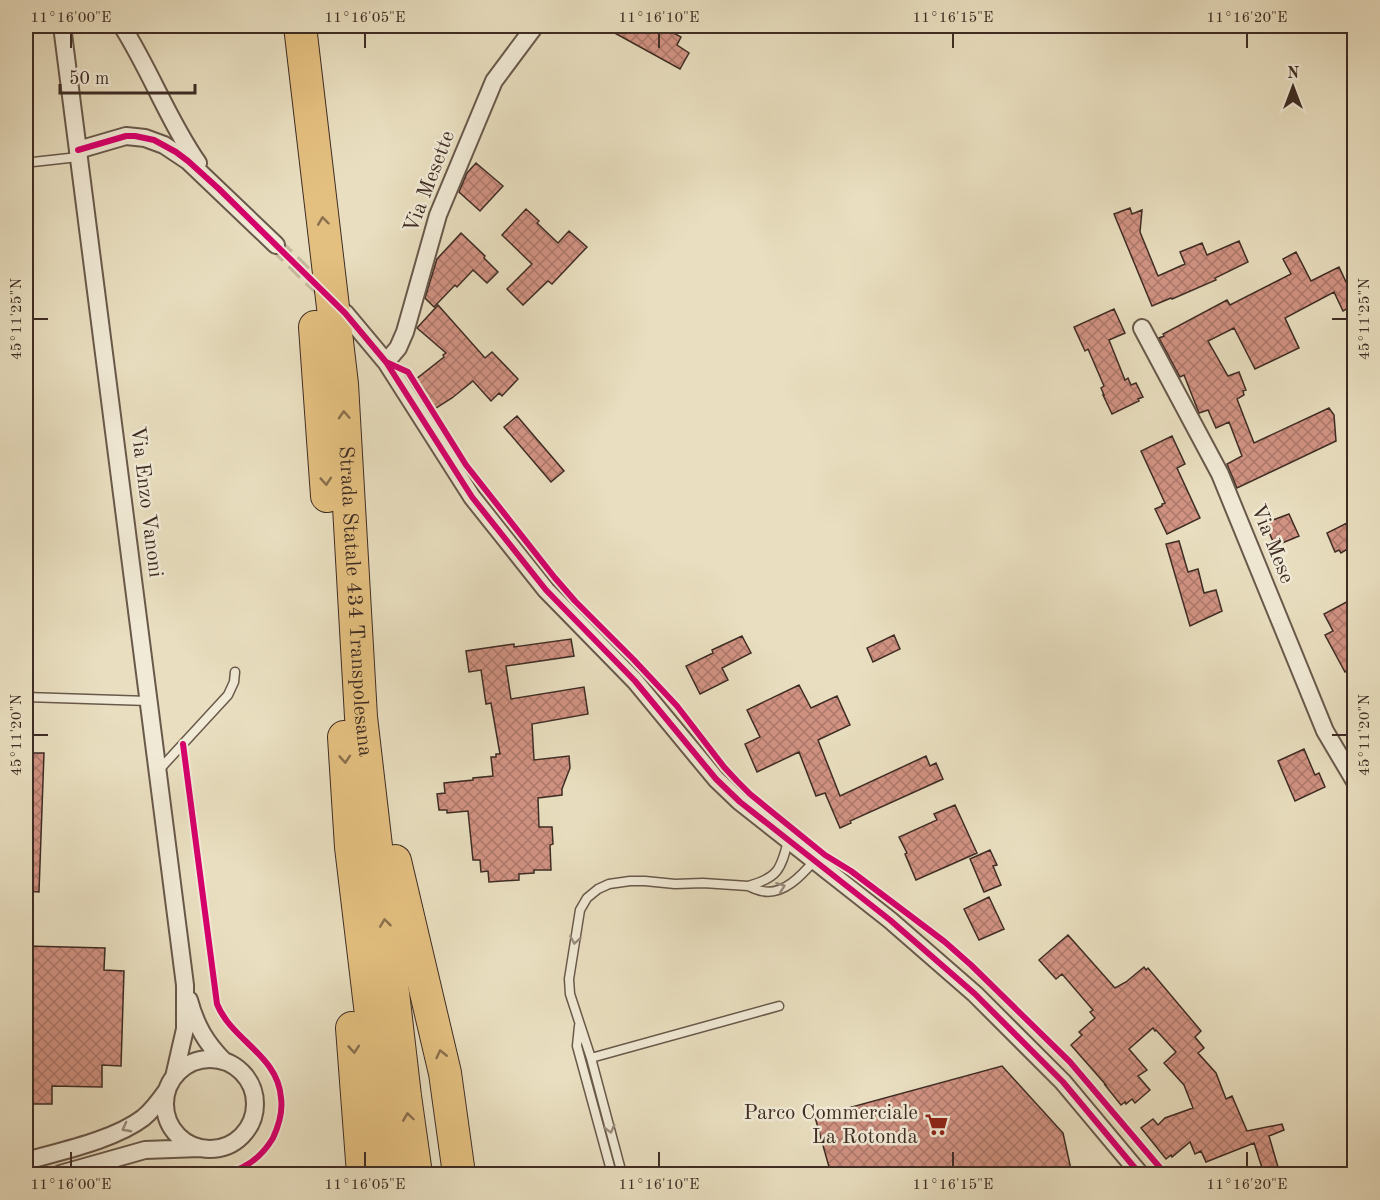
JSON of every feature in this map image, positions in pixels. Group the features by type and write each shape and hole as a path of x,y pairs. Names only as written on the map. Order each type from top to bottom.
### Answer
{"highway":[{"name":"Strada Statale 434 Transpolesana","path":"280,26 315,327 351,847 390,1174"},
{"name":"Strada Statale 434 Transpolesana","path":"300,26 342,384 362,717 416,1174"},
{"path":"362,717 445,1073 459,1174"},
{"path":"351,847 340,872 363,1174"}],"street":[{"name":"Via Enzo Vanoni","path":"62,26 185,985 190,1006 205,1039 224,1061"},
{"path":"122,26 184,143 219,189"},
{"name":"Via Mesette","path":"386,362 398,348 405,332 438,215 494,81 535,26"},
{"path":"78,153 126,136 154,140 188,161 276,245"},
{"path":"345,313 386,362 472,497 546,590 635,681 716,779 788,841 890,920 975,994 1063,1082 1140,1174"},
{"name":"Via Mese","path":"1142,328 1220,474 1325,731 1354,780"},
{"name":"Via Enzo Vanoni","path":"185,985 185,1029 165,1102 172,1127 180,1137 204,1148"},
{"name":"Via Enzo Vanoni","path":"26,1161 107,1137 126,1129 156,1106 183,1068 195,1061 210,1059 224,1061 238,1068 248,1079 254,1092 255,1107 252,1122 232,1143 218,1148 145,1150 60,1174"}],"lane":[{"path":"26,161 33,162 78,153"},
{"path":"158,771 228,695 234,682 235,672"},
{"path":"26,697 148,701"},
{"path":"748,886 761,882 777,871 783,861 788,841"},
{"path":"622,1174 591,1058 570,994 569,978 580,910 586,898 609,884 630,881 748,886 763,892 777,891 801,876 814,861"},
{"path":"591,1058 779,1006"},
{"path":"580,1023 577,1046 612,1174"}],"building":[{"path":"602,26 661,26 681,37 677,45 689,53 680,69"},
{"path":"476,163 503,186 480,211 459,192 467,173"},
{"path":"1130,208 1132,214 1142,210 1140,232 1158,276 1185,264 1180,252 1202,243 1207,255 1239,241 1248,262 1215,278 1216,280 1152,306 1114,214"},
{"path":"526,209 558,243 569,231 587,247 552,284 548,281 523,305 507,289 532,264 502,235"},
{"path":"461,233 498,272 487,283 473,270 434,307 425,298 437,259"},
{"path":"1296,252 1311,281 1339,267 1347,284 1354,281 1354,305 1343,311 1334,292 1285,318 1299,348 1255,369 1234,328 1208,341 1228,376 1239,372 1246,390 1243,391 1244,395 1237,399 1254,443 1329,408 1334,415 1336,441 1237,488 1227,464 1242,456 1229,422 1216,428 1208,410 1199,413 1184,375 1180,377 1159,338 1227,300 1230,305 1291,274 1283,259"},
{"path":"438,305 485,358 492,352 518,379 502,396 499,393 491,401 473,381 433,410 415,380 446,353 417,328"},
{"path":"1114,309 1125,333 1109,340 1125,380 1128,378 1131,385 1136,383 1143,397 1112,414 1101,388 1104,386 1088,349 1085,351 1074,327"},
{"path":"517,416 564,471 551,482 504,427"},
{"path":"1172,436 1185,464 1177,468 1200,518 1167,534 1155,509 1165,503 1141,451"},
{"path":"1289,514 1299,536 1275,546 1265,523"},
{"path":"1347,523 1354,539 1354,545 1341,553 1339,550 1335,552 1327,533"},
{"path":"1179,541 1188,572 1198,569 1204,593 1216,590 1222,611 1190,626 1166,544"},
{"path":"1354,598 1354,667 1345,672 1325,635 1333,631 1324,614"},
{"path":"894,635 900,649 873,662 867,648"},
{"path":"742,636 751,653 722,668 728,680 700,694 686,666 713,653 712,650"},
{"path":"571,639 574,656 506,666 511,699 584,687 588,714 532,724 534,760 569,756 570,768 562,795 538,798 539,827 552,827 551,870 534,870 534,873 519,874 519,880 489,882 488,871 481,872 480,860 473,860 468,811 447,813 447,810 439,810 437,794 445,793 444,783 493,776 491,757 500,754 491,703 486,704 481,670 469,672 466,651"},
{"path":"799,685 811,708 837,696 850,725 818,740 840,796 926,756 930,766 936,763 943,779 850,821 851,823 840,828 825,793 816,796 799,752 757,772 745,744 760,737 747,710"},
{"path":"1304,749 1315,775 1319,773 1325,787 1295,801 1278,761"},
{"path":"26,753 44,753 39,892 26,891"},
{"path":"955,805 977,853 916,880 899,837 937,820 934,814"},
{"path":"990,850 997,865 993,866 1001,885 984,892 970,859"},
{"path":"989,897 1004,929 979,940 964,909"},
{"path":"1068,935 1115,988 1144,967 1146,970 1148,968 1201,1031 1195,1037 1204,1048 1198,1053 1216,1073 1226,1099 1232,1096 1247,1131 1282,1124 1284,1130 1269,1136 1280,1174 1264,1174 1254,1143 1206,1162 1201,1151 1195,1154 1190,1142 1172,1157 1171,1155 1166,1159 1141,1128 1153,1119 1158,1125 1165,1118 1193,1108 1184,1085 1164,1063 1176,1052 1153,1028 1129,1049 1147,1070 1138,1076 1150,1090 1135,1103 1132,1099 1121,1105 1071,1045 1082,1035 1079,1032 1095,1018 1090,1012 1093,1010 1062,974 1056,979 1039,960"},
{"path":"26,946 105,948 104,970 124,971 121,1066 102,1065 102,1087 52,1086 52,1104 26,1104"},
{"name":"Parco Commerciale La Rotonda","path":"1002,1066 1063,1133 1072,1174 831,1174 815,1117"}],"tunnel":[{"path":"276,245 329,297"}],"cycle path":[{"path":"78,150 126,136 154,140 188,161 219,189 345,313 386,362 472,497 546,590 635,681 716,779 740,802 890,920 975,994 1063,1082 1140,1174"},
{"path":"386,362 408,372 466,465 555,578 677,706 737,781 825,855 851,871 945,942 971,965 1070,1062 1164,1174"},
{"path":"183,744 217,1004 233,1028 272,1070 278,1083 281,1103 277,1128 263,1152 238,1170 222,1174"}],"place":[{"name":"Parco Commerciale La Rotonda","path":"936,1125"}]}
